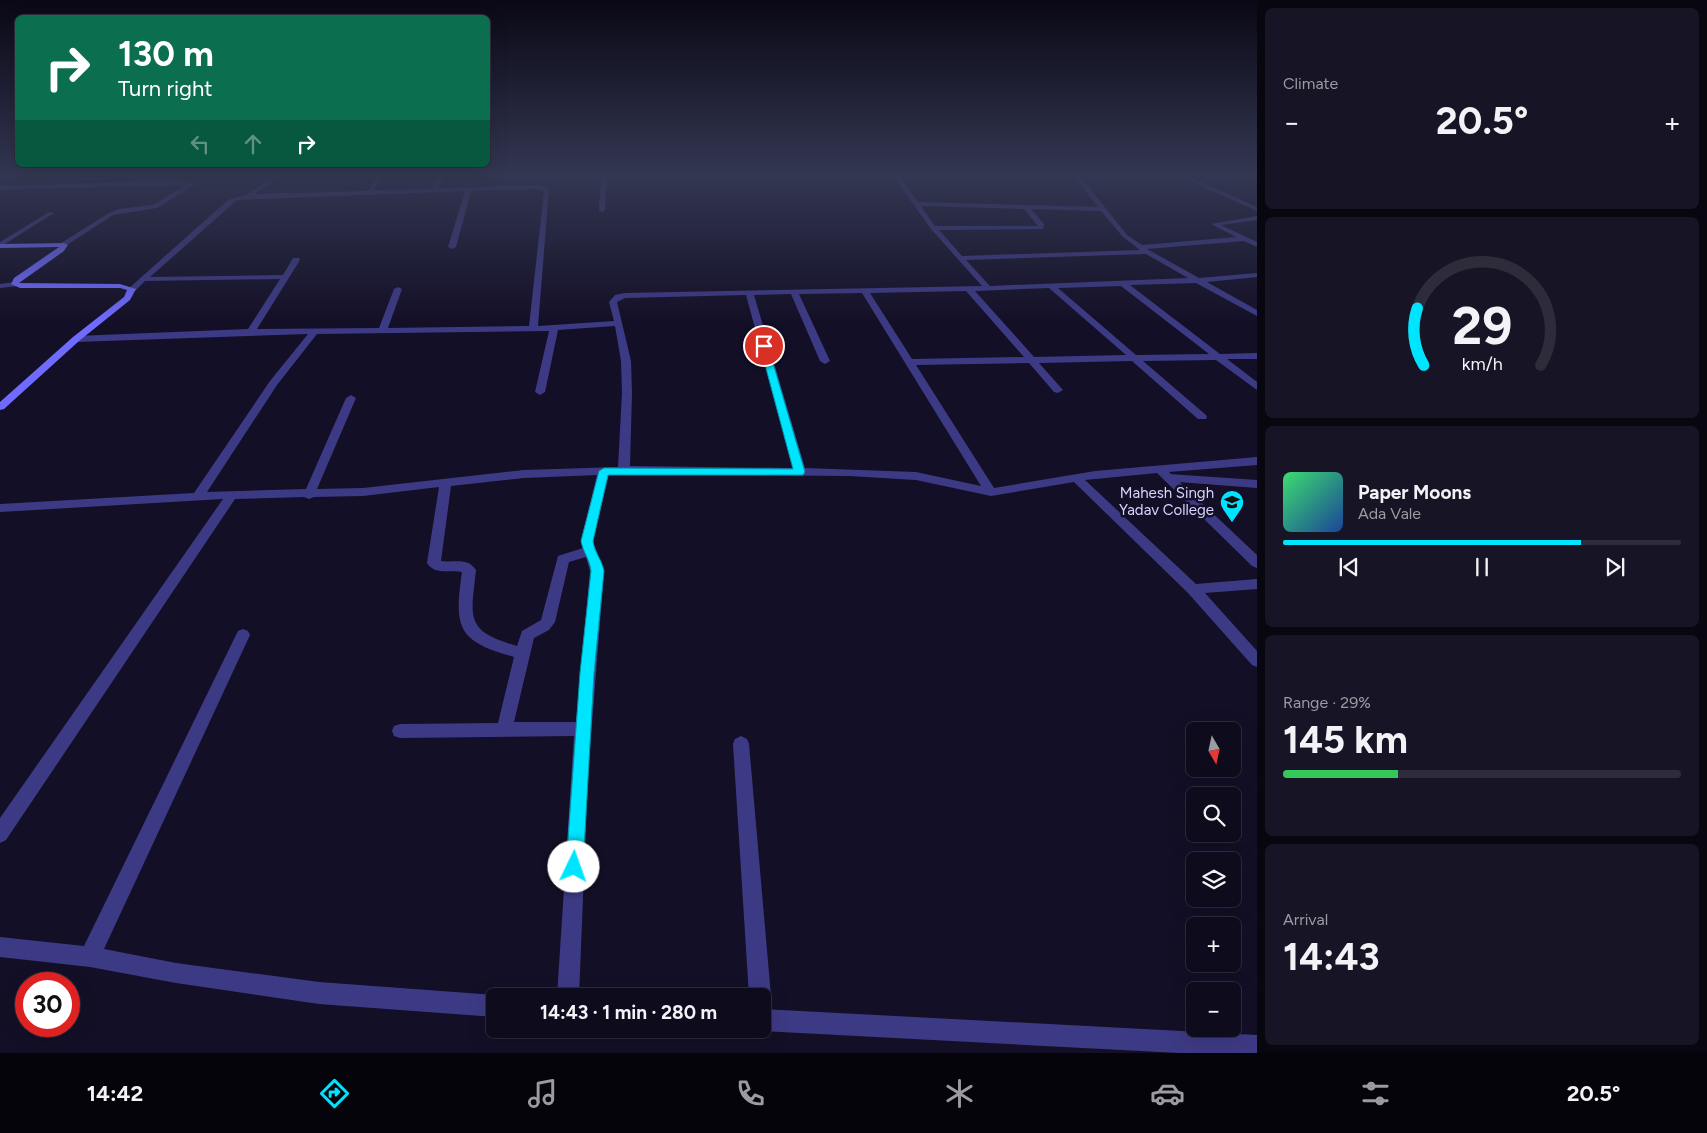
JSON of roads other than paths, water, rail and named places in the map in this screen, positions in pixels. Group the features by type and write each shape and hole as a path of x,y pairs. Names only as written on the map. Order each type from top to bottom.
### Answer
{"street":[{"path":"0,246 32,225"},
{"path":"15,284 17,280 64,244 94,225"},
{"path":"0,407 76,339 127,298 132,289 203,225"},
{"path":"452,247 458,225"},
{"path":"533,329 543,225"},
{"path":"931,225 988,288"},
{"path":"933,228 1041,228 1039,225"},
{"path":"1115,225 1125,236 1147,252 1257,312"},
{"path":"1216,225 1257,245"},
{"path":"1140,247 1244,239"},
{"path":"0,246 64,244"},
{"path":"960,258 1147,252"},
{"path":"251,332 296,260"},
{"path":"624,470 627,393 626,361 613,302 615,298 621,296 1124,284 1257,275"},
{"path":"144,279 285,277"},
{"path":"0,286 15,284 20,286 120,286 132,289"},
{"path":"1124,284 1257,387"},
{"path":"1052,286 1202,417"},
{"path":"382,331 398,289"},
{"path":"968,289 1058,390"},
{"path":"864,290 991,492"},
{"path":"794,291 825,361"},
{"path":"749,292 800,472"},
{"path":"76,339 251,332 533,329 619,323"},
{"path":"540,392 554,328"},
{"path":"197,498 272,383 315,331"},
{"path":"909,362 1257,356"},
{"path":"309,495 351,398"},
{"path":"0,508 232,495 309,495 373,492 524,474 624,470 850,472 916,476 991,492 1076,478 1257,461"},
{"path":"1159,469 1257,563"},
{"path":"568,988 582,730 598,571 597,564 588,552 587,541 604,471"},
{"path":"1076,478 1193,589 1257,661"},
{"path":"1169,478 1257,484"},
{"path":"445,484 434,563 442,567 462,566 469,570 465,602 466,617 471,632 484,642 522,653"},
{"path":"0,834 232,495"},
{"path":"504,730 522,653 529,632 546,626 548,622 563,559 571,555 588,552"},
{"path":"1193,589 1257,584"},
{"path":"90,957 243,636"},
{"path":"400,731 582,730"},
{"path":"741,744 759,988"},
{"path":"0,947 90,957 176,973 319,993 486,1005"},
{"path":"771,1020 1257,1046"}],"place":[{"name":"Mahesh Singh Yadav College","path":"1232,523"}]}
